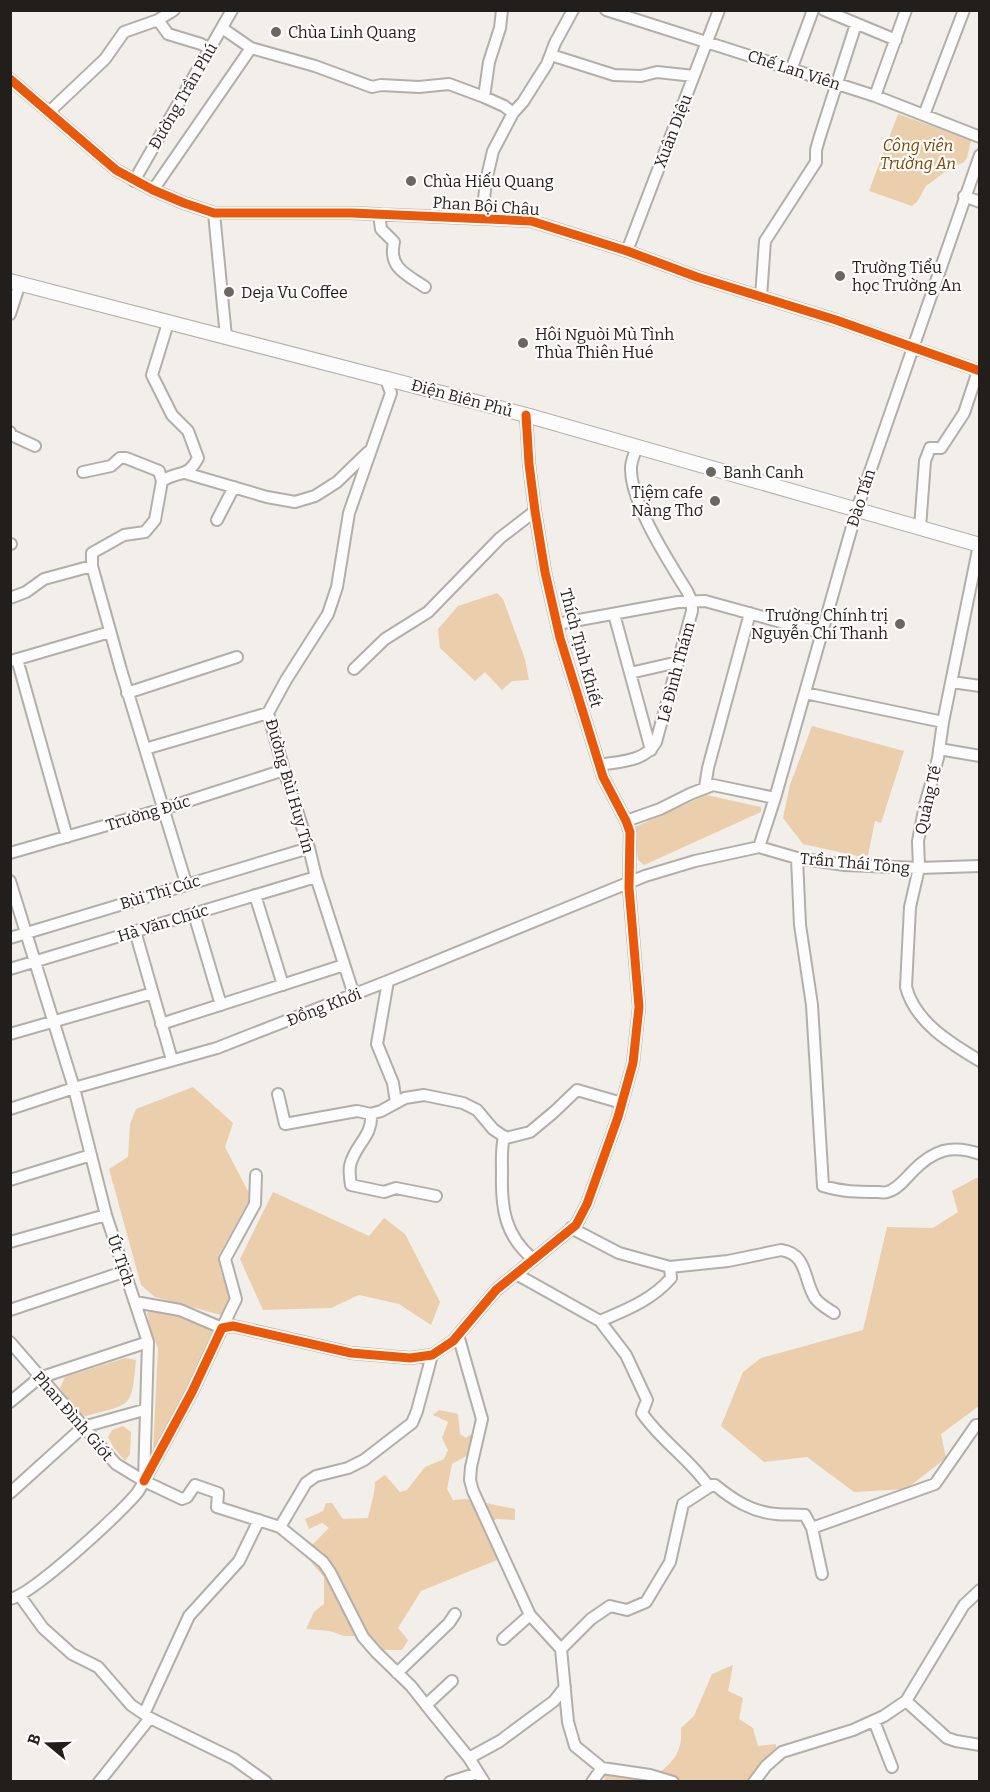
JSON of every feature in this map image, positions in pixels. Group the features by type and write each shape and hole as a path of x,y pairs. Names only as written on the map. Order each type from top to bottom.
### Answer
{"main road":[{"name":"Điện Biên Phủ","path":"15,282 526,415 979,545"}],"street":[{"path":"49,112 105,58 124,32 158,20 174,10"},
{"name":"Đường Trần Phú","path":"134,181 232,10"},
{"path":"484,97 489,62 500,28 502,10"},
{"path":"482,218 486,181 493,151 513,113 537,81 573,10"},
{"name":"Chế Lan Viên","path":"606,10 875,96 980,137"},
{"name":"Xuân Diệu","path":"627,251 719,10"},
{"path":"791,70 813,10"},
{"path":"824,10 896,40"},
{"path":"875,96 906,10"},
{"path":"924,115 964,10"},
{"path":"158,20 168,34 210,49"},
{"path":"761,297 765,241 816,162 818,143 835,84 856,24"},
{"path":"222,28 251,48 315,66 372,87 454,84 459,89 504,106 513,113"},
{"path":"153,190 251,48"},
{"path":"550,55 614,75 641,76 657,72 694,76"},
{"name":"Phan Bội Châu","path":"10,79 116,170 153,190 214,213 379,214 531,221 627,251 697,277 979,371"},
{"name":"Đào Tấn","path":"759,847 857,509 980,155"},
{"path":"964,196 980,202"},
{"path":"214,213 226,337"},
{"path":"379,214 381,230 394,242 391,252 397,268 425,287"},
{"path":"10,314 15,282"},
{"path":"162,481 185,473 193,467 198,458 188,431 172,415 152,375 168,323"},
{"path":"920,528 925,460 930,447 941,448 964,413 979,371"},
{"name":"Đường Bùi Huy Tín","path":"354,995 315,877 309,848 268,712 328,614 337,587 349,513 391,393 385,377"},
{"name":"Thích Tịnh Khiết","path":"432,1354 453,1341 496,1290 576,1225 587,1204 622,1103 633,1063 639,1007 630,883 630,832 603,777 556,624 535,511 526,415"},
{"path":"10,432 11,435 35,446"},
{"name":"Lê Đình Thám","path":"637,446 631,467 632,484 638,503 692,602 692,611 656,742 651,750"},
{"path":"185,473 267,497 295,502 315,496 337,482 370,450"},
{"path":"83,472 111,466 120,458 126,458 162,473 155,520 145,532 124,535 92,553 92,566 127,693 186,884"},
{"path":"217,520 234,487"},
{"path":"354,669 385,639 428,612 500,538 535,511"},
{"name":"Quảng Tế","path":"979,545 939,749 918,840 919,868 909,907 906,987 909,1000 922,1018 956,1047 980,1061"},
{"path":"10,598 26,592 44,579 92,566"},
{"path":"556,624 678,602 705,601 821,633"},
{"path":"600,765 637,758 647,755 651,750 614,614"},
{"path":"705,787 708,768 750,614"},
{"path":"67,837 14,660 110,632"},
{"path":"127,693 237,657"},
{"path":"630,673 678,662"},
{"path":"952,682 980,686"},
{"path":"805,693 943,722"},
{"path":"145,749 268,712"},
{"path":"939,749 980,756"},
{"name":"Trường Đúc","path":"10,853 162,809 284,770"},
{"path":"626,821 660,809 705,787 717,785 774,798"},
{"name":"Trần Thái Tông","path":"630,883 645,876 695,861 759,847 797,858 845,865 919,868 980,866"},
{"name":"Bùi Thị Cúc","path":"10,938 309,848"},
{"path":"797,858 800,925 812,1005 819,1160 823,1186 853,1193 888,1192 903,1183 913,1170 934,1154 958,1148 980,1154"},
{"name":"Hà Văn Chúc","path":"10,969 315,877"},
{"name":"Út Tịch","path":"10,881 74,1088 123,1272 148,1342 144,1410 144,1481"},
{"name":"Đồng Khởi","path":"10,1109 74,1088 217,1048 630,883"},
{"path":"255,895 283,985"},
{"path":"194,914 220,1005"},
{"path":"135,931 172,1060"},
{"path":"161,1024 344,964"},
{"path":"388,981 377,1044 393,1083 396,1103"},
{"path":"10,1034 153,993"},
{"path":"278,1094 285,1124 346,1112 371,1113 405,1098 424,1095 463,1103 477,1110 493,1129 506,1138 530,1132 577,1090 622,1103"},
{"path":"371,1113 372,1124 369,1132 358,1148 350,1167 351,1185 384,1192 396,1188 436,1196"},
{"path":"504,1136 501,1149 502,1204 508,1226 520,1248 533,1259"},
{"path":"10,1180 91,1155"},
{"path":"256,1175 255,1204 225,1259 236,1299 192,1392 138,1492 47,1576 15,1598 72,1654 98,1667 125,1699 147,1716 234,1759 267,1782"},
{"path":"10,1242 106,1215"},
{"path":"571,1228 619,1253 670,1267 728,1262 781,1250 790,1251 797,1256 816,1298 834,1313"},
{"path":"600,1321 633,1307 661,1290 671,1278 670,1267"},
{"path":"10,1310 123,1272"},
{"path":"516,1274 600,1321 626,1355 647,1400 642,1413 709,1487"},
{"path":"135,1302 180,1310 222,1328 233,1326 351,1353 410,1358 432,1354 412,1423 364,1460 348,1468 316,1476 306,1483 298,1492 280,1527"},
{"path":"458,1335 483,1419 471,1467 471,1485 530,1615 561,1649 568,1722 575,1746 602,1768 650,1775 673,1782"},
{"name":"Phan Đình Giót","path":"10,1342 116,1464 144,1481 182,1499 187,1497 195,1485 218,1493 217,1507 259,1520"},
{"path":"10,1402 39,1378 148,1342"},
{"path":"10,1493 83,1427 144,1410"},
{"path":"812,1528 935,1484 976,1425 980,1425"},
{"path":"561,1649 591,1618 610,1606 627,1610 646,1602 670,1562 680,1509 683,1504 715,1485 735,1501 756,1510 772,1514 805,1515 812,1528 822,1574"},
{"path":"99,1782 147,1716 189,1616 243,1556 259,1520 280,1527 325,1564 363,1637 426,1705 469,1758 481,1777 450,1782"},
{"path":"754,1782 766,1766 782,1752 835,1737 874,1721 906,1701 964,1605 980,1590"},
{"path":"397,1673 449,1623 455,1614"},
{"path":"503,1639 530,1615"},
{"path":"426,1705 452,1681"},
{"path":"469,1758 500,1741 554,1701 565,1687"},
{"path":"906,1701 947,1738 980,1745"},
{"path":"874,1721 892,1767"},
{"path":"592,1782 602,1768"}],"green space":[{"name":"Công viên Trường An","path":"898,114 971,140 967,158 963,163 953,166 926,186 917,202 912,206 869,191"},
{"path":"497,593 503,599 525,659 529,680 512,681 502,690 485,672 475,681 440,648 438,629 458,606"},
{"path":"812,726 904,751 881,823 875,821 868,855 862,857 803,844 783,818 790,785"},
{"path":"706,795 761,807 761,812 644,865 638,860 635,827"},
{"path":"193,1087 233,1123 225,1147 251,1197 219,1255 220,1269 230,1297 221,1315 155,1297 141,1285 109,1169 128,1157 130,1124 136,1109"},
{"path":"980,1178 979,1406 941,1434 946,1458 906,1489 854,1492 807,1457 764,1462 721,1426 743,1372 761,1358 863,1330 887,1227 933,1228 958,1212 952,1191"},
{"path":"273,1192 369,1236 384,1218 405,1234 440,1302 431,1325 399,1304 359,1295 331,1308 263,1310 240,1259"},
{"path":"155,1307 210,1326 215,1336 188,1393 153,1451 158,1348 150,1329 147,1313"},
{"path":"125,1358 136,1360 133,1388 127,1402 113,1409 86,1416 80,1415 60,1388 65,1377"},
{"path":"439,1410 458,1414 460,1434 466,1438 476,1431 485,1438 477,1450 452,1464 447,1489 453,1500 466,1499 515,1509 515,1520 497,1519 488,1523 506,1554 497,1560 421,1591 398,1628 408,1640 402,1650 380,1650 358,1636 344,1636 330,1631 306,1629 314,1612 324,1604 324,1577 303,1553 274,1531 287,1528 313,1544 329,1528 322,1523 309,1529 305,1519 323,1511 326,1503 332,1503 343,1519 368,1518 375,1482 385,1475 400,1492 407,1490 425,1467 444,1459 448,1450 442,1438 448,1422 433,1415"},
{"path":"123,1426 131,1432 130,1454 125,1461 108,1437 112,1430"},
{"path":"733,1665 728,1691 743,1698 739,1719 753,1728 758,1746 776,1744 776,1758 754,1781 605,1782 604,1774 651,1779 664,1768 678,1752 681,1728 694,1716 712,1674"}],"cycle path":[{"path":"10,79 116,170 153,190 214,213 352,213 531,221 627,251 697,277 836,320 980,371"},
{"path":"144,1481 192,1392 222,1328 233,1326 351,1353 410,1358 432,1355 453,1341 496,1290 576,1225 587,1204 618,1117 633,1063 639,1007 629,888 630,832 603,777 560,638 545,572 535,511 526,415"}],"place":[{"name":"Chùa Linh Quang","path":"276,32"},
{"name":"Chùa Hiếu Quang","path":"411,181"},
{"name":"Trường Tiểu học Trường An","path":"840,276"},
{"name":"Deja Vu Coffee","path":"229,292"},
{"name":"Hôi Nguòi Mù Tình Thùa Thiên Hué","path":"523,343"},
{"name":"Banh Canh","path":"711,472"},
{"name":"Tiệm cafe Nàng Thơ","path":"715,501"},
{"name":"Trường Chính trị Nguyễn Chí Thanh","path":"900,624"}]}
